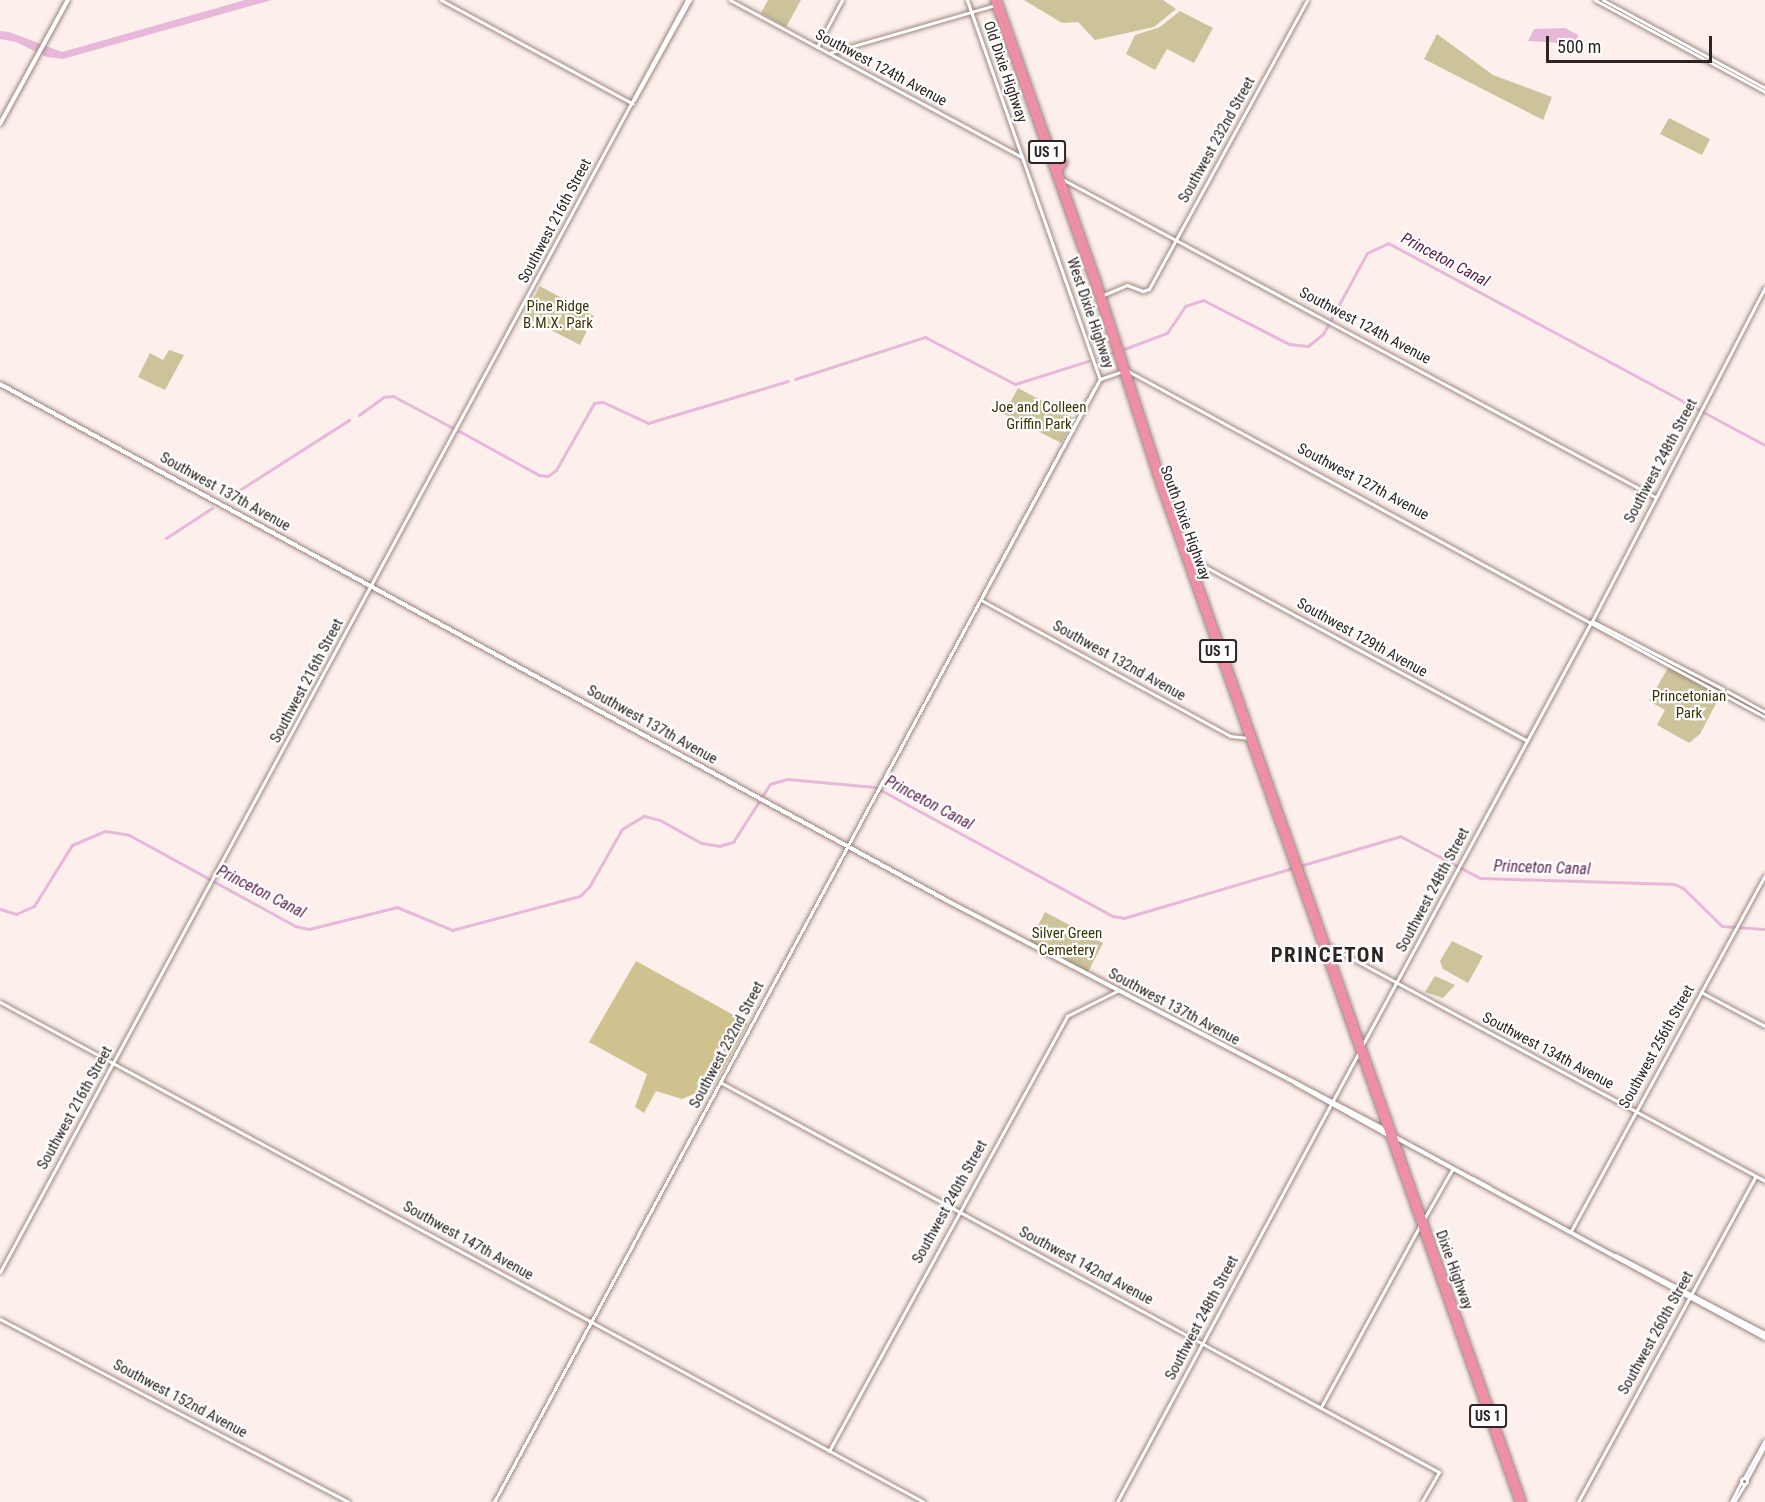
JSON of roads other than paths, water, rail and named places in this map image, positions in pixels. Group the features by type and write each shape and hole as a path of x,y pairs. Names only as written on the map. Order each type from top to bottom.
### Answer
{"highway":[{"name":"US 1","path":"997,1 1056,162 1064,162 1059,177"},
{"name":"South Dixie Highway","path":"997,1 1027,95 1073,210 1110,336 1124,370 1156,476 1263,764 1320,941 1361,1049"},
{"path":"1027,95 1044,129"},
{"name":"South Dixie Highway","path":"1059,177 1248,738 1295,862"},
{"path":"1156,476 1172,508"},
{"path":"1240,702 1248,738 1263,764"},
{"path":"1272,806 1289,839"},
{"name":"South Dixie Highway","path":"1297,869 1326,945 1361,1049"},
{"path":"1358,1035 1368,1036"},
{"name":"Dixie Highway","path":"1361,1049 1364,1065 1408,1177 1424,1236 1518,1502"},
{"name":"Dixie Highway","path":"1361,1049 1392,1135 1394,1151 1523,1502"},
{"path":"1354,1062 1364,1065"},
{"path":"1394,1151 1408,1177"},
{"path":"1415,1234 1424,1236"}],"main road":[{"path":"0,124 68,0"},
{"name":"Southwest 137th Avenue","path":"0,384 372,585 848,848 1392,1135 1765,1338"},
{"name":"Southwest 137th Avenue","path":"1690,1296 1765,1334"}],"street":[{"path":"441,0 633,102"},
{"name":"Southwest 216th Street","path":"0,1272 689,0"},
{"name":"Southwest 124th Avenue","path":"730,0 1022,157"},
{"path":"817,47 842,0"},
{"name":"Old Dixie Highway","path":"967,0 1056,255"},
{"name":"Southwest 232nd Street","path":"1100,297 1127,285 1146,291 1307,0"},
{"path":"1595,0 1765,90"},
{"path":"1603,0 1765,90"},
{"path":"829,53 971,14 997,1"},
{"name":"Southwest 124th Avenue","path":"1059,177 1655,497"},
{"name":"West Dixie Highway","path":"1056,255 1100,379"},
{"name":"Southwest 248th Street","path":"1117,1502 1592,621 1765,287"},
{"path":"1100,379 1124,370"},
{"name":"Southwest 127th Avenue","path":"1124,370 1693,676 1765,712"},
{"name":"Southwest 232nd Street","path":"494,1502 1100,379"},
{"name":"Southwest 129th Avenue","path":"1188,559 1527,741"},
{"name":"Southwest 132nd Avenue","path":"981,600 1230,736 1248,738"},
{"name":"Southwest 127th Avenue","path":"1724,692 1765,717"},
{"name":"Southwest 256th Street","path":"1571,1231 1765,875"},
{"name":"Southwest 134th Avenue","path":"1320,941 1765,1181"},
{"name":"Southwest 240th Street","path":"829,1451 1067,1016 1118,991"},
{"path":"1701,992 1765,1026"},
{"name":"Southwest 147th Avenue","path":"0,1002 924,1502"},
{"name":"Southwest 142nd Avenue","path":"720,1082 1439,1472 1422,1502"},
{"path":"1322,1407 1453,1168"},
{"name":"Southwest 260th Street","path":"1578,1502 1756,1176"},
{"name":"Southwest 152nd Avenue","path":"0,1319 349,1502"},
{"path":"1733,1502 1765,1440"},
{"path":"1745,1478 1765,1445"}],"waterway":[{"name":"Princeton Canal","path":"1124,349 1167,333 1185,306 1203,300 1289,344 1308,346 1323,334 1367,253 1388,243 1765,445"},
{"path":"795,379 925,337 1015,384 1088,361"},
{"name":"Princeton Canal","path":"1098,357 1112,353"},
{"path":"459,431 539,475 548,476 556,470 594,403 603,402 648,423 788,381"},
{"path":"359,415 384,397 393,396 453,428"},
{"path":"227,498 349,420"},
{"path":"166,538 212,508"},
{"name":"Princeton Canal","path":"0,909 16,914 34,906 72,845 105,831 129,835 295,926 309,929 397,907 452,930 580,896 589,887 622,829 644,816 660,820 701,843 719,846 733,842 770,784 787,779 875,787 1113,916 1124,918 1400,836 1480,878 1674,884 1683,888 1722,926 1765,929"}],"district":[{"name":"PRINCETON","path":"1328,955"}],"park label":[{"name":"Pine Ridge B.M.X. Park","path":"558,314"},
{"name":"Joe and Colleen Griffin Park","path":"1039,416"},
{"name":"Princetonian Park","path":"1689,704"},
{"name":"Silver Green Cemetery","path":"1067,942"}]}
